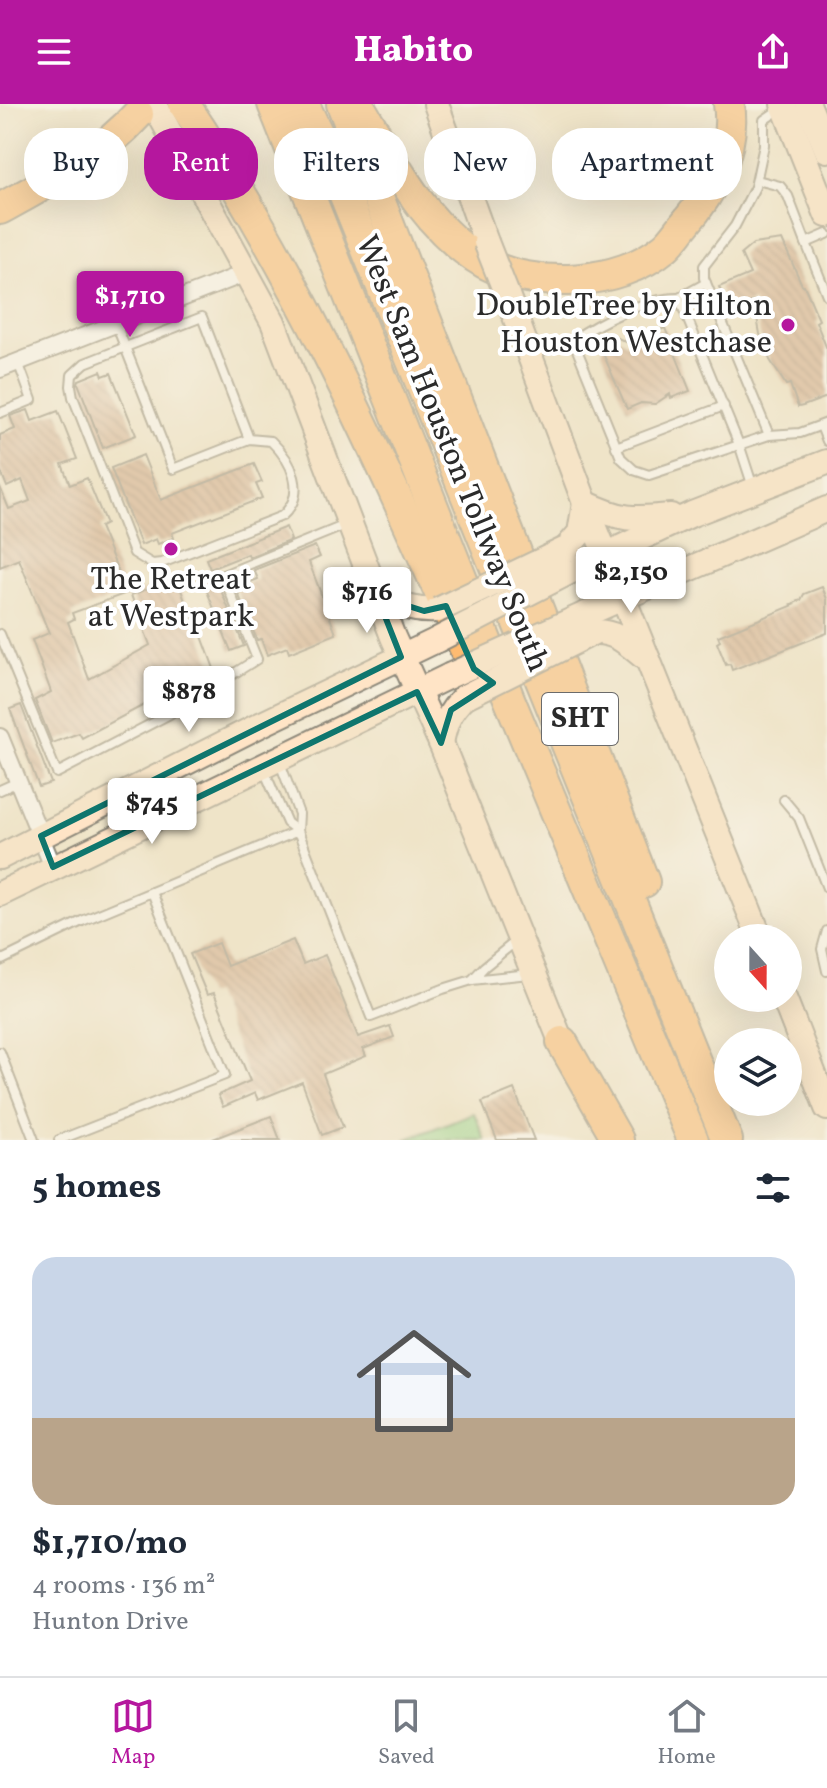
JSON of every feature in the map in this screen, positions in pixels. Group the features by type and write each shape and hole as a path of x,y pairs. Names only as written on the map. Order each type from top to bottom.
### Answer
{"highway":[{"path":"184,104 239,191 292,286 407,519 474,669 507,693"},
{"name":"West Sam Houston Tollway South","path":"273,104 507,693 693,1140"},
{"name":"West Sam Houston Tollway South","path":"342,104 714,1060"},
{"path":"358,104 411,190 445,233 486,263 527,277 564,280 601,277 636,265 664,248 707,198 724,163 731,116 729,104"},
{"path":"305,107 333,166 727,1140"},
{"path":"0,209 92,157 146,109"},
{"path":"562,1042 618,1140"},
{"name":"West Sam Houston Tollway South","path":"736,1116 745,1140"}],"main road":[{"path":"436,104 585,503 754,924"},
{"path":"792,105 827,150"},
{"path":"792,105 827,215"},
{"path":"146,109 273,322 401,657 441,743 601,1140"},
{"path":"377,596 404,608 438,610 567,561 606,555 692,514 827,462"},
{"path":"585,503 615,517 628,519 692,514"},
{"path":"0,857 437,640 567,561 580,533 585,503"},
{"path":"441,743 451,710 464,697 590,623 624,596 827,509"},
{"path":"0,894 449,676 590,623 617,635 648,660"},
{"path":"789,1012 827,1108"}],"street":[{"path":"0,369 246,273"},
{"path":"0,737 53,867"}],"lane":[{"path":"769,435 706,283 704,266 735,226 757,180 764,145 764,120 792,105"},
{"path":"757,180 780,186 788,196 827,295"},
{"path":"806,243 827,234"},
{"path":"529,354 573,340 593,326 650,303 679,298 706,283"},
{"path":"679,298 724,406 754,490"},
{"path":"116,323 125,347 173,469 249,439 271,441 291,464 295,496 292,508 282,516 162,563 152,564 134,553 71,386 76,368 125,347 202,317 249,439"},
{"path":"573,340 621,458 634,470 649,475 769,435 800,433 824,424 827,441"},
{"path":"0,413 32,400 18,362"},
{"path":"616,447 724,406"},
{"path":"0,634 57,773 168,715 257,659 223,575 351,523"},
{"path":"0,665 11,661"},
{"path":"270,762 287,823 298,831"},
{"path":"270,762 299,814 298,831 371,1017 472,980 533,974"},
{"path":"0,790 18,782"},
{"path":"784,800 799,818 827,888"},
{"path":"0,961 82,921 298,831"},
{"path":"59,1140 225,1075 152,892"},
{"path":"827,931 822,949 827,971"},
{"path":"472,980 519,939"},
{"path":"0,1052 34,1140"}],"highlighted area":[{"path":"377,596 424,611 446,606 474,669 493,683 451,710 441,743 417,692 53,867 41,836 401,657"}],"green space":[{"path":"473,1113 485,1140 405,1140"}],"building":[{"name":"DoubleTree by Hilton Houston Westchase","path":"782,240 819,320 816,322 827,349 827,397 798,407 790,384 786,385 770,360 760,334 754,301 729,311 719,287 750,274 741,254 753,244"},
{"path":"665,328 690,391 671,398 670,394 655,404 641,403 627,409 602,351 610,334 628,343"},
{"path":"101,371 103,376 111,373 136,435 103,448 78,383"},
{"path":"28,410 32,421 58,411 77,459 62,464 70,485 87,478 106,524 100,527 127,593 72,613 74,619 68,622 89,679 150,645 131,595 177,578 196,633 200,631 216,674 200,682 192,667 151,682 159,697 82,738 79,733 52,743 35,700 51,692 32,640 49,633 19,559 0,567 0,487 9,509 30,501 22,480 7,487 0,469 0,435 15,429 10,416"},
{"path":"143,455 161,500 254,464 262,482 256,484 262,498 172,533 174,538 158,544 156,539 141,545 111,468"},
{"path":"286,527 291,540 210,569 206,559"},
{"path":"315,546 320,557 309,562 336,634 289,653 287,647 267,655 261,639 257,640 236,588 258,579 254,570"},
{"path":"215,576 244,646 231,651 203,581"},
{"path":"822,587 827,599 827,633 732,670 730,664 726,665 717,643 720,641 718,636 794,605 804,594"},
{"path":"21,705 51,783 39,787 10,709"},
{"path":"293,940 303,964 325,955 358,1037 390,1026 394,1037 363,1049 366,1056 323,1074 343,1127 322,1135 302,1082 258,1100 255,1093 223,1107 218,1095 250,1081 214,993 207,995 190,954 218,943 227,966"},
{"path":"514,1089 534,1140 497,1140 482,1102"},
{"path":"271,1116 280,1140 213,1140 213,1139"}],"place":[{"name":"DoubleTree by Hilton Houston Westchase","path":"788,325"},
{"name":"The Retreat at Westpark","path":"171,549"}]}
